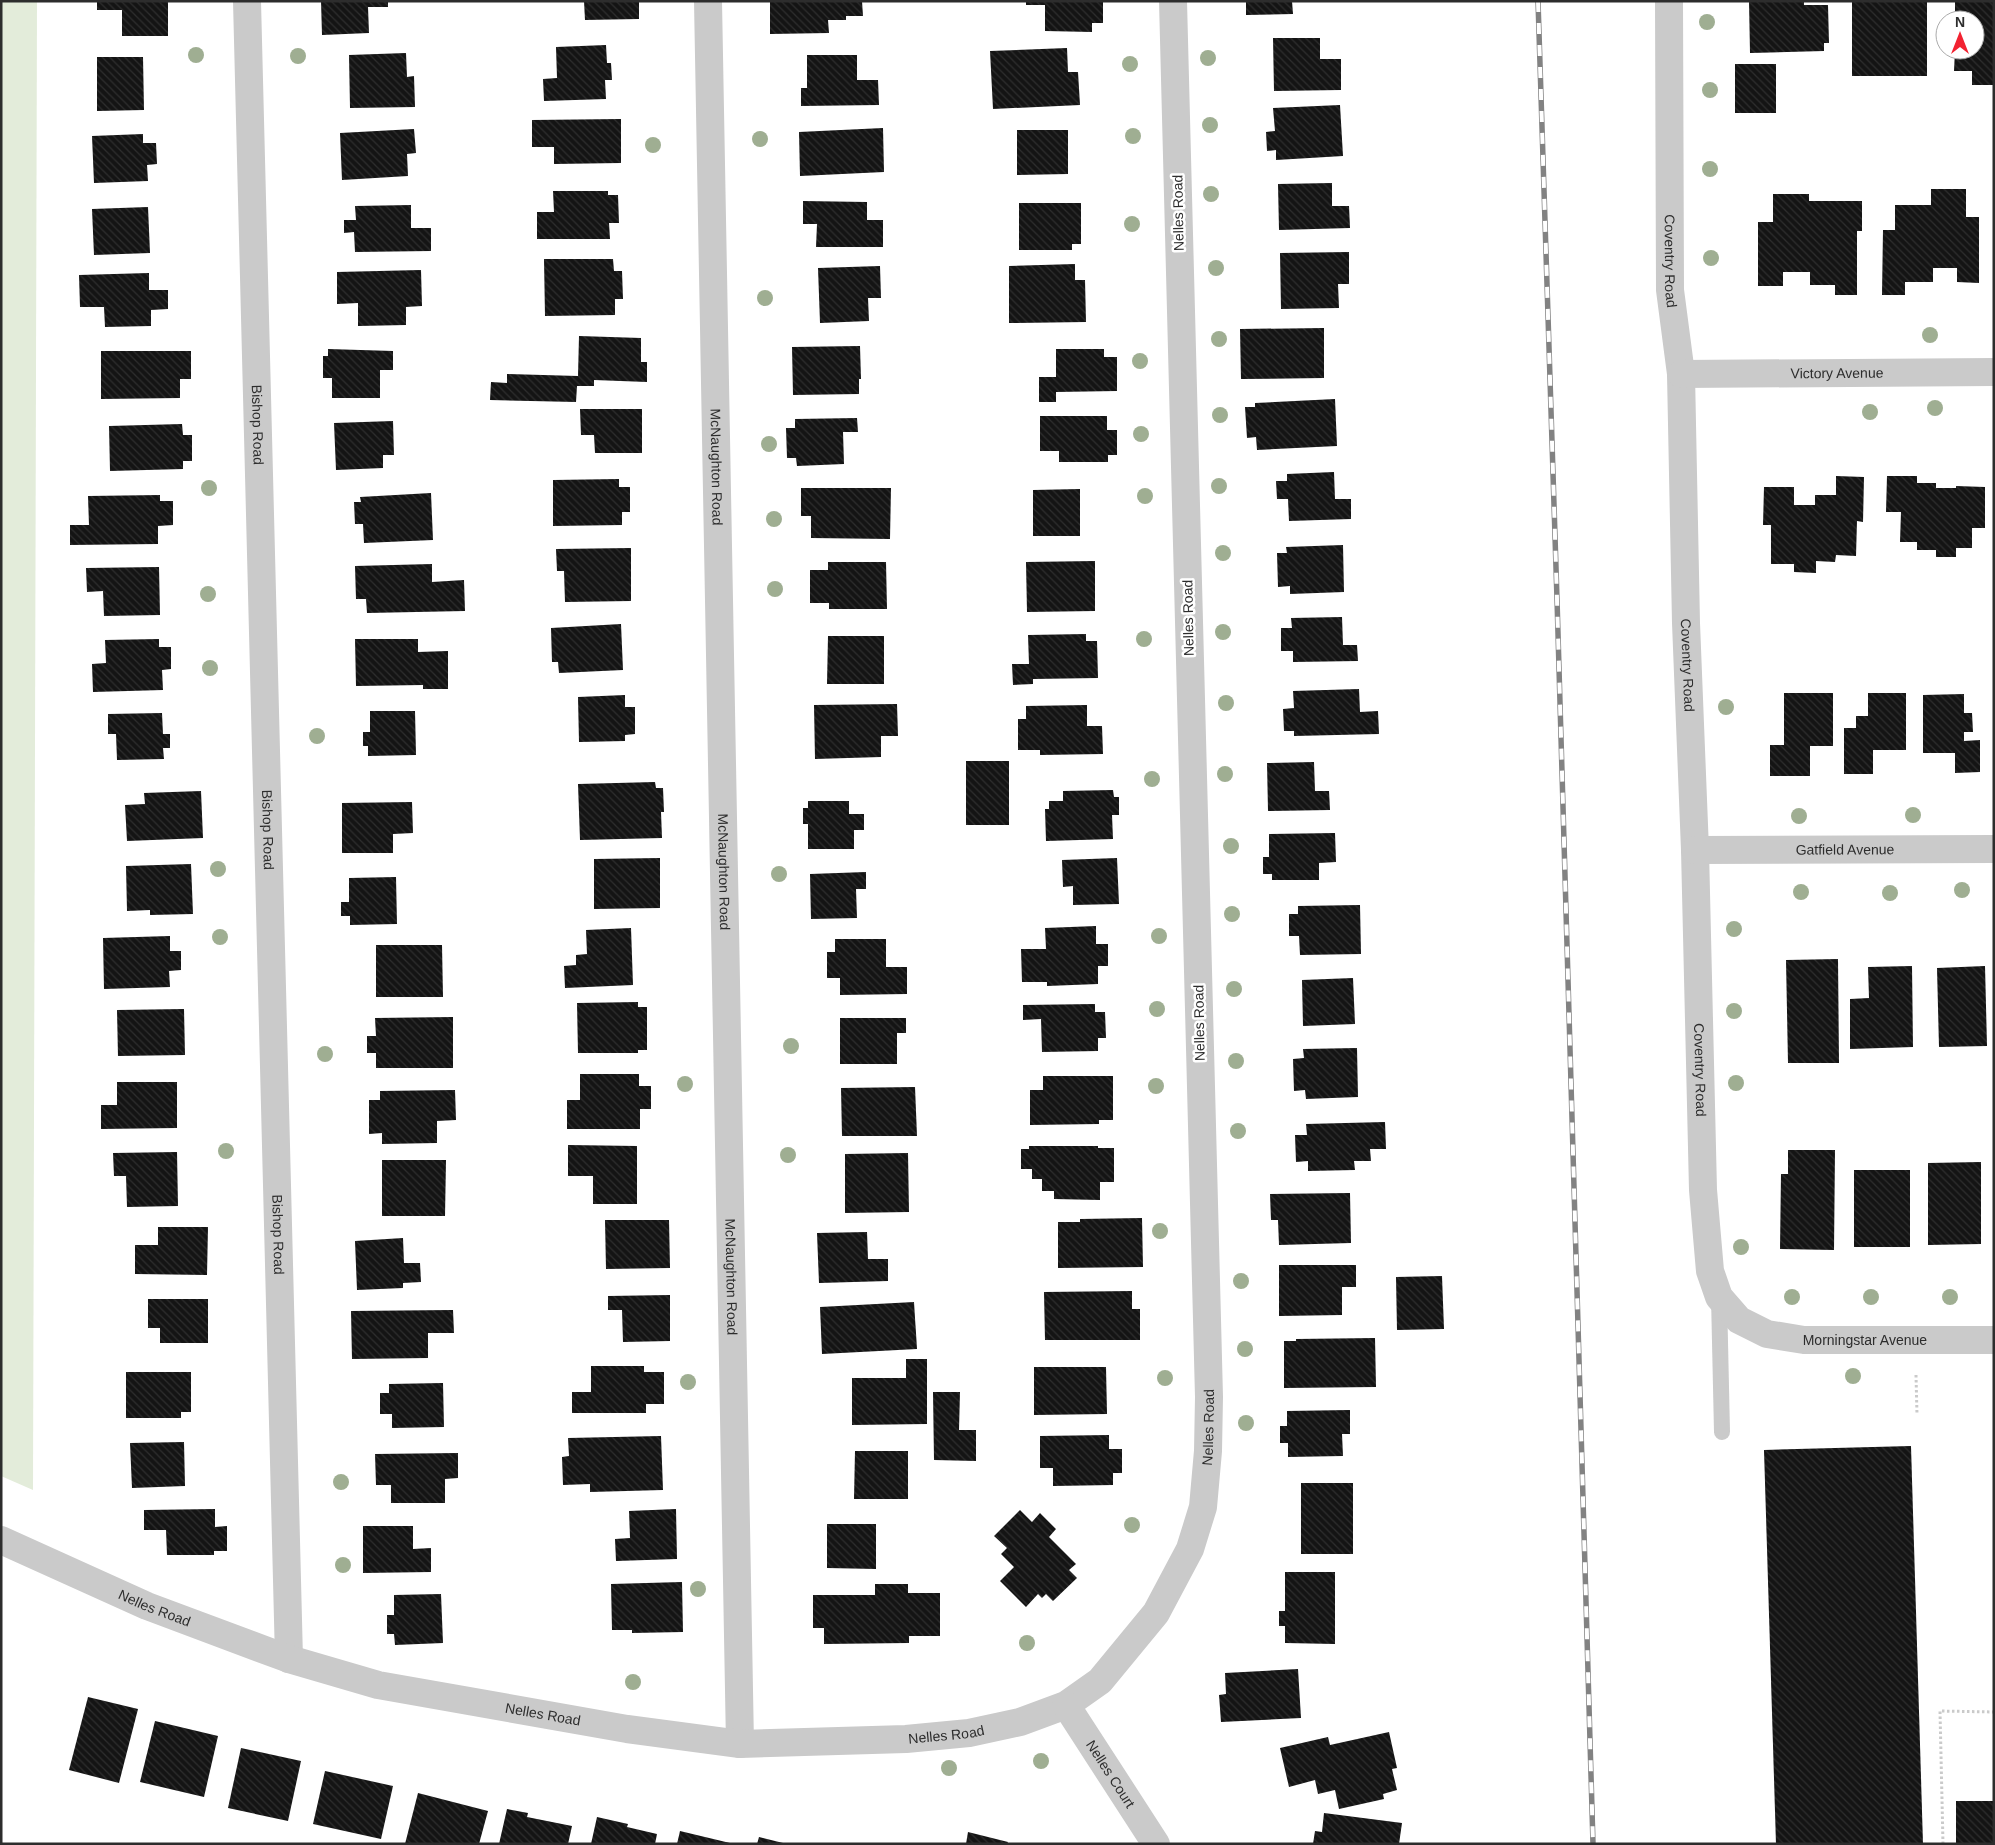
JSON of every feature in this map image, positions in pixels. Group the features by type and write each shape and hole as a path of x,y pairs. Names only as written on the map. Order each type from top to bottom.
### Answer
{"street":[{"name":"Bishop Road","path":"247,1 289,1659"},
{"name":"McNaughton Road","path":"708,1 740,1744"},
{"name":"Nelles Road","path":"1,1540 147,1606 289,1659 378,1685 627,1729 740,1744 906,1739 969,1733 1020,1722 1066,1705 1100,1681 1140,1633 1161,1604 1190,1549 1203,1507 1208,1451 1173,1"},
{"name":"Coventry Road","path":"1669,1 1670,290 1681,374 1686,623 1695,850 1703,1190 1710,1271 1719,1297 1739,1320"},
{"name":"Victory Avenue","path":"1681,374 1994,372"},
{"name":"Gatfield Avenue","path":"1695,850 1994,849"},
{"name":"Morningstar Avenue","path":"1739,1320 1767,1334 1804,1340 1994,1340"},
{"name":"Nelles Court","path":"1066,1705 1156,1844"}],"lane":[{"path":"1719,1297 1722,1432"}],"path":[{"path":"1943,1844 1940,1711 1994,1712"}],"green space":[{"path":"1,1 37,1 33,1490 1,1476"}],"building":[{"path":"97,1 168,1 168,36 122,36 122,10 97,10"},
{"path":"321,1 388,1 388,7 368,7 369,33 322,35"},
{"path":"584,1 639,1 639,19 585,20"},
{"path":"770,1 862,1 863,16 846,16 846,20 828,20 829,33 770,34"},
{"path":"1026,1 1103,1 1103,23 1092,23 1092,32 1045,31 1045,5 1026,5"},
{"path":"1246,1 1292,1 1293,14 1246,15"},
{"path":"1749,1 1804,1 1804,5 1828,5 1829,43 1824,43 1824,51 1750,53"},
{"path":"1852,1 1927,1 1927,76 1852,76"},
{"path":"1955,1 1994,1 1994,85 1972,85 1972,71 1954,71 1955,60 1985,60 1985,10 1955,10"},
{"path":"1273,38 1320,38 1320,59 1341,59 1341,90 1274,91"},
{"path":"606,45 607,63 611,63 612,80 605,80 606,99 544,101 543,79 557,78 556,47"},
{"path":"1067,48 1068,72 1078,72 1080,105 993,109 990,51"},
{"path":"406,53 407,77 414,76 415,107 350,108 349,55"},
{"path":"807,55 857,55 857,80 878,80 879,105 801,106 801,88 807,88"},
{"path":"97,57 143,57 144,110 97,111"},
{"path":"1735,64 1776,64 1776,113 1735,113"},
{"path":"1340,105 1343,156 1276,160 1276,150 1267,151 1266,132 1275,131 1273,108"},
{"path":"621,119 621,163 554,164 554,147 532,147 532,120"},
{"path":"883,128 884,172 800,176 799,132"},
{"path":"414,129 416,153 407,154 408,176 342,180 340,133"},
{"path":"1017,130 1068,130 1068,174 1017,175"},
{"path":"143,134 143,143 156,143 157,164 147,165 148,181 94,183 92,136"},
{"path":"1332,183 1332,206 1349,206 1350,228 1279,230 1278,184"},
{"path":"1931,189 1966,189 1966,217 1979,217 1979,283 1957,282 1957,268 1933,268 1933,282 1905,282 1905,295 1882,295 1883,230 1895,230 1895,205 1931,205"},
{"path":"553,191 608,191 608,195 618,195 619,223 609,223 610,239 537,239 537,212 554,212"},
{"path":"1773,194 1809,194 1809,201 1862,201 1862,231 1857,231 1857,295 1835,295 1835,285 1810,285 1810,272 1783,272 1783,286 1758,286 1758,222 1773,222"},
{"path":"803,201 867,202 867,220 883,220 883,247 816,247 817,224 803,224"},
{"path":"1019,203 1081,203 1081,244 1072,244 1072,250 1019,250"},
{"path":"411,205 411,228 431,228 431,251 355,252 354,232 344,233 344,220 356,220 355,206"},
{"path":"148,207 150,253 94,255 92,209"},
{"path":"1349,252 1349,284 1338,284 1339,308 1281,309 1280,253"},
{"path":"544,259 613,259 614,271 622,271 623,299 615,299 615,315 545,316"},
{"path":"1075,264 1075,280 1085,280 1086,322 1009,323 1009,266"},
{"path":"880,266 881,298 868,298 869,321 820,323 818,268"},
{"path":"421,270 422,306 406,307 406,325 358,326 358,303 337,304 337,272"},
{"path":"149,273 149,290 168,290 168,309 151,310 151,326 105,327 104,307 80,307 79,275"},
{"path":"1324,328 1324,378 1241,379 1240,329"},
{"path":"579,336 641,338 641,362 647,362 647,382 594,380 594,386 577,386 576,402 490,400 491,382 507,383 507,374 578,376"},
{"path":"860,346 861,379 859,379 859,394 793,395 792,347"},
{"path":"328,349 393,351 393,370 380,370 380,398 332,398 332,378 323,378 323,356 328,356"},
{"path":"1056,349 1104,349 1104,357 1117,357 1117,391 1056,392 1056,402 1039,402 1039,377 1056,377"},
{"path":"101,351 191,351 191,379 180,379 180,398 101,399"},
{"path":"1335,399 1337,446 1257,450 1256,437 1247,438 1245,407 1255,407 1255,403"},
{"path":"580,409 642,409 642,453 595,453 594,435 581,435"},
{"path":"1040,416 1107,416 1107,430 1117,430 1117,455 1108,455 1108,462 1059,462 1059,451 1040,451"},
{"path":"857,418 858,432 843,432 844,464 797,466 796,458 787,458 786,428 795,428 795,419"},
{"path":"393,421 394,455 383,455 383,468 336,470 334,423"},
{"path":"182,424 183,435 192,435 192,461 183,461 183,469 110,471 109,426"},
{"path":"1334,472 1335,499 1351,499 1351,519 1289,521 1288,499 1277,499 1276,481 1287,481 1287,474"},
{"path":"1836,476 1864,477 1863,522 1857,521 1856,556 1836,555 1835,562 1816,561 1816,573 1794,572 1794,564 1771,564 1771,525 1763,525 1764,487 1794,487 1794,505 1815,505 1815,495 1836,495"},
{"path":"1887,476 1917,476 1917,483 1936,483 1936,488 1956,488 1956,486 1985,487 1985,528 1972,528 1972,548 1956,548 1956,557 1936,557 1936,550 1917,550 1917,542 1900,542 1901,512 1886,512"},
{"path":"619,479 619,487 630,487 630,512 622,512 622,525 553,526 553,480"},
{"path":"801,488 891,488 890,539 811,538 811,516 801,516"},
{"path":"1080,489 1080,536 1033,536 1033,490"},
{"path":"431,493 433,540 364,543 363,524 355,524 354,502 361,502 360,497"},
{"path":"160,495 160,501 173,501 173,525 158,526 158,544 70,545 70,525 89,525 88,496"},
{"path":"1343,545 1344,592 1290,594 1290,586 1278,587 1277,553 1287,553 1286,547"},
{"path":"631,548 631,601 565,602 564,571 557,571 556,549"},
{"path":"1095,561 1095,611 1027,612 1026,562"},
{"path":"828,562 886,562 887,609 829,609 829,603 810,603 810,570 828,570"},
{"path":"432,564 432,582 464,580 465,611 367,613 366,599 356,599 355,566"},
{"path":"159,567 160,615 104,616 103,591 87,592 86,568"},
{"path":"1342,617 1343,645 1357,645 1358,661 1293,662 1293,651 1281,651 1281,628 1292,628 1291,618"},
{"path":"621,624 623,670 559,673 558,662 552,662 551,628"},
{"path":"1086,634 1086,641 1097,641 1098,678 1033,679 1033,684 1013,685 1012,664 1029,664 1028,635"},
{"path":"828,636 884,636 884,684 827,684"},
{"path":"159,639 159,647 171,647 171,669 162,670 163,690 93,692 92,664 106,663 105,640"},
{"path":"355,639 418,639 418,652 448,651 448,689 423,689 423,685 356,686"},
{"path":"1359,689 1360,712 1378,711 1379,734 1294,736 1294,731 1284,731 1283,709 1294,708 1293,691"},
{"path":"1784,693 1833,693 1833,746 1810,746 1810,776 1770,776 1770,745 1784,745"},
{"path":"1868,693 1906,693 1906,750 1873,750 1873,774 1844,774 1844,728 1856,728 1856,716 1868,716"},
{"path":"1964,694 1964,713 1972,713 1973,732 1964,732 1964,741 1980,740 1980,772 1955,773 1955,753 1923,753 1923,695"},
{"path":"625,695 625,707 635,707 635,734 625,735 625,741 579,742 578,697"},
{"path":"897,704 898,736 881,736 881,757 815,759 814,705"},
{"path":"1087,705 1087,726 1102,726 1103,754 1040,755 1040,750 1018,750 1018,719 1026,719 1026,706"},
{"path":"370,711 415,711 416,755 368,756 368,746 363,746 363,732 370,732"},
{"path":"162,713 163,734 170,734 170,748 163,748 164,759 117,760 116,734 108,734 108,714"},
{"path":"966,761 1009,761 1009,825 966,825"},
{"path":"1314,762 1315,791 1329,791 1330,810 1268,811 1267,763"},
{"path":"655,782 656,788 663,788 664,812 661,812 662,838 580,840 578,784"},
{"path":"1113,790 1114,797 1119,797 1119,815 1112,815 1113,839 1046,841 1045,809 1049,809 1049,801 1063,801 1063,791"},
{"path":"201,791 203,838 127,841 125,805 145,804 144,793"},
{"path":"808,801 849,801 849,814 864,814 864,830 854,830 854,849 808,849 808,824 803,824 803,808 808,808"},
{"path":"412,802 413,833 393,834 393,853 342,853 342,803"},
{"path":"1335,833 1336,862 1319,863 1319,880 1272,880 1272,874 1263,874 1263,857 1269,857 1269,834"},
{"path":"660,858 660,908 594,909 594,859"},
{"path":"1117,858 1119,904 1073,905 1073,886 1063,887 1062,860"},
{"path":"191,864 193,914 150,915 150,910 127,911 126,866"},
{"path":"866,872 866,889 856,889 857,918 811,919 810,874"},
{"path":"396,877 397,924 350,925 350,916 341,916 341,902 349,902 349,878"},
{"path":"1360,905 1361,954 1300,955 1299,936 1289,936 1289,914 1298,914 1298,906"},
{"path":"1096,926 1096,944 1108,944 1108,966 1098,966 1098,984 1047,986 1047,982 1022,982 1021,949 1046,949 1045,928"},
{"path":"631,928 633,985 565,988 564,966 576,965 576,955 587,954 586,930"},
{"path":"170,936 170,951 181,951 181,970 169,971 170,987 104,989 103,938"},
{"path":"835,939 886,939 886,967 907,967 907,994 840,995 840,978 827,978 827,952 835,952"},
{"path":"376,945 442,945 443,997 376,997"},
{"path":"1838,959 1839,1063 1788,1063 1786,960"},
{"path":"1912,966 1913,1047 1850,1049 1850,999 1869,998 1868,967"},
{"path":"1985,966 1987,1046 1939,1047 1937,968"},
{"path":"1353,978 1355,1024 1303,1026 1302,980"},
{"path":"638,1002 638,1007 647,1007 647,1050 638,1050 638,1053 578,1053 577,1003"},
{"path":"1095,1004 1095,1012 1105,1012 1106,1038 1098,1038 1098,1051 1042,1052 1041,1019 1023,1020 1023,1005"},
{"path":"184,1009 185,1055 118,1056 117,1010"},
{"path":"453,1017 453,1068 376,1068 376,1053 367,1053 367,1036 376,1036 375,1018"},
{"path":"840,1018 906,1018 906,1033 897,1033 897,1064 840,1064"},
{"path":"1357,1048 1358,1097 1306,1099 1305,1090 1294,1091 1293,1059 1304,1058 1303,1049"},
{"path":"580,1074 639,1074 639,1086 651,1086 651,1109 640,1109 640,1129 567,1129 567,1100 580,1100"},
{"path":"1043,1076 1113,1076 1113,1120 1099,1120 1099,1124 1030,1125 1030,1090 1043,1090"},
{"path":"117,1082 177,1082 177,1128 101,1129 101,1105 117,1105"},
{"path":"915,1087 917,1136 842,1136 841,1088"},
{"path":"455,1090 456,1120 437,1121 437,1143 382,1144 382,1133 369,1134 369,1100 380,1100 380,1091"},
{"path":"1385,1122 1386,1149 1370,1149 1371,1161 1354,1161 1355,1170 1308,1171 1308,1161 1296,1162 1295,1135 1307,1135 1306,1124"},
{"path":"568,1145 637,1146 637,1204 593,1204 593,1176 568,1176"},
{"path":"1029,1146 1098,1146 1098,1148 1114,1148 1114,1182 1100,1182 1100,1200 1054,1199 1054,1191 1042,1191 1042,1179 1032,1179 1032,1169 1021,1169 1021,1149 1029,1149"},
{"path":"1788,1150 1835,1150 1834,1250 1780,1249 1781,1174 1788,1174"},
{"path":"177,1152 178,1206 127,1207 126,1176 114,1176 113,1153"},
{"path":"908,1153 909,1212 845,1213 845,1154"},
{"path":"382,1160 446,1160 445,1216 382,1216"},
{"path":"1981,1162 1981,1244 1928,1245 1928,1163"},
{"path":"1854,1170 1910,1170 1910,1247 1854,1247"},
{"path":"1350,1193 1351,1243 1279,1245 1278,1220 1271,1220 1270,1194"},
{"path":"1142,1218 1143,1267 1058,1268 1058,1222 1080,1222 1080,1219"},
{"path":"605,1220 669,1220 670,1268 606,1269"},
{"path":"158,1227 208,1227 207,1275 135,1274 135,1245 158,1245"},
{"path":"867,1232 868,1259 888,1259 888,1281 819,1283 817,1233"},
{"path":"403,1238 404,1263 420,1263 421,1282 403,1283 403,1288 357,1290 355,1241"},
{"path":"1279,1265 1356,1265 1356,1287 1342,1287 1342,1315 1279,1316"},
{"path":"1442,1276 1444,1329 1397,1330 1396,1277"},
{"path":"1132,1291 1132,1309 1140,1309 1140,1340 1045,1340 1044,1292"},
{"path":"670,1295 670,1341 623,1342 622,1310 608,1310 608,1296"},
{"path":"148,1299 208,1299 208,1343 160,1343 160,1328 148,1328"},
{"path":"914,1302 917,1349 822,1354 820,1307"},
{"path":"453,1310 454,1333 428,1333 428,1358 352,1359 351,1311"},
{"path":"1375,1338 1376,1387 1284,1388 1284,1341 1296,1341 1296,1339"},
{"path":"906,1359 927,1359 927,1424 852,1425 852,1378 906,1378"},
{"path":"591,1366 644,1366 644,1372 664,1372 664,1404 646,1404 646,1413 572,1413 572,1392 591,1392"},
{"path":"1034,1367 1106,1367 1107,1414 1034,1415"},
{"path":"126,1372 191,1372 191,1412 181,1412 181,1418 126,1418"},
{"path":"443,1383 444,1427 392,1428 392,1414 380,1414 380,1393 389,1393 389,1384"},
{"path":"933,1392 960,1392 959,1430 976,1430 976,1461 934,1460"},
{"path":"1350,1410 1350,1434 1342,1434 1343,1456 1288,1457 1288,1443 1280,1443 1280,1426 1287,1426 1287,1411"},
{"path":"1109,1435 1109,1449 1122,1449 1122,1473 1113,1473 1113,1485 1053,1486 1053,1468 1040,1468 1040,1436"},
{"path":"661,1436 663,1490 590,1492 590,1484 563,1485 562,1457 569,1456 568,1438"},
{"path":"184,1442 185,1486 132,1488 130,1443"},
{"path":"1911,1446 1923,1844 1776,1844 1764,1450"},
{"path":"855,1451 908,1451 908,1499 854,1499"},
{"path":"458,1453 458,1478 445,1479 445,1503 391,1503 391,1485 376,1485 375,1454"},
{"path":"1301,1483 1353,1483 1353,1554 1301,1554"},
{"path":"215,1509 215,1527 227,1526 227,1551 214,1551 214,1555 167,1555 166,1530 144,1530 144,1510"},
{"path":"676,1509 677,1559 616,1561 615,1539 630,1538 629,1511"},
{"path":"1020,1510 1032,1522 1040,1513 1056,1529 1049,1537 1076,1564 1069,1570 1077,1578 1053,1601 1046,1594 1042,1598 1038,1594 1026,1607 1000,1581 1014,1567 1001,1554 1007,1548 994,1536"},
{"path":"827,1524 876,1524 876,1569 827,1568"},
{"path":"363,1526 413,1526 413,1549 431,1548 431,1572 363,1573"},
{"path":"1285,1572 1335,1572 1335,1644 1285,1643 1285,1626 1279,1626 1279,1611 1285,1611"},
{"path":"682,1582 683,1632 632,1633 632,1630 612,1630 611,1584"},
{"path":"875,1584 908,1584 908,1593 940,1593 940,1636 909,1636 909,1643 824,1644 824,1628 813,1628 813,1595 875,1595"},
{"path":"441,1594 443,1643 395,1645 394,1634 387,1634 387,1615 394,1615 394,1595"},
{"path":"1298,1669 1301,1718 1221,1722 1219,1695 1226,1694 1225,1673"},
{"path":"88,1697 138,1709 119,1783 69,1770"},
{"path":"155,1721 218,1736 204,1797 140,1782"},
{"path":"1389,1732 1397,1768 1392,1769 1397,1790 1383,1794 1384,1799 1339,1809 1335,1790 1318,1794 1315,1780 1289,1787 1280,1748 1328,1737 1330,1745"},
{"path":"241,1748 301,1761 288,1821 228,1808"},
{"path":"325,1771 393,1786 381,1839 313,1824"},
{"path":"418,1793 488,1811 479,1844 405,1844"},
{"path":"1956,1801 1994,1801 1994,1844 1956,1844"},
{"path":"507,1809 528,1813 527,1817 572,1826 568,1844 499,1844"},
{"path":"1324,1813 1402,1823 1399,1844 1313,1844 1315,1831 1322,1832"},
{"path":"597,1817 628,1824 627,1827 657,1834 655,1844 591,1844"},
{"path":"680,1831 730,1843 730,1844 677,1844"},
{"path":"968,1832 1008,1842 1007,1844 966,1844"},
{"path":"759,1837 783,1843 783,1844 757,1844"}],"railway":[{"path":"1538,1 1593,1844"}]}
